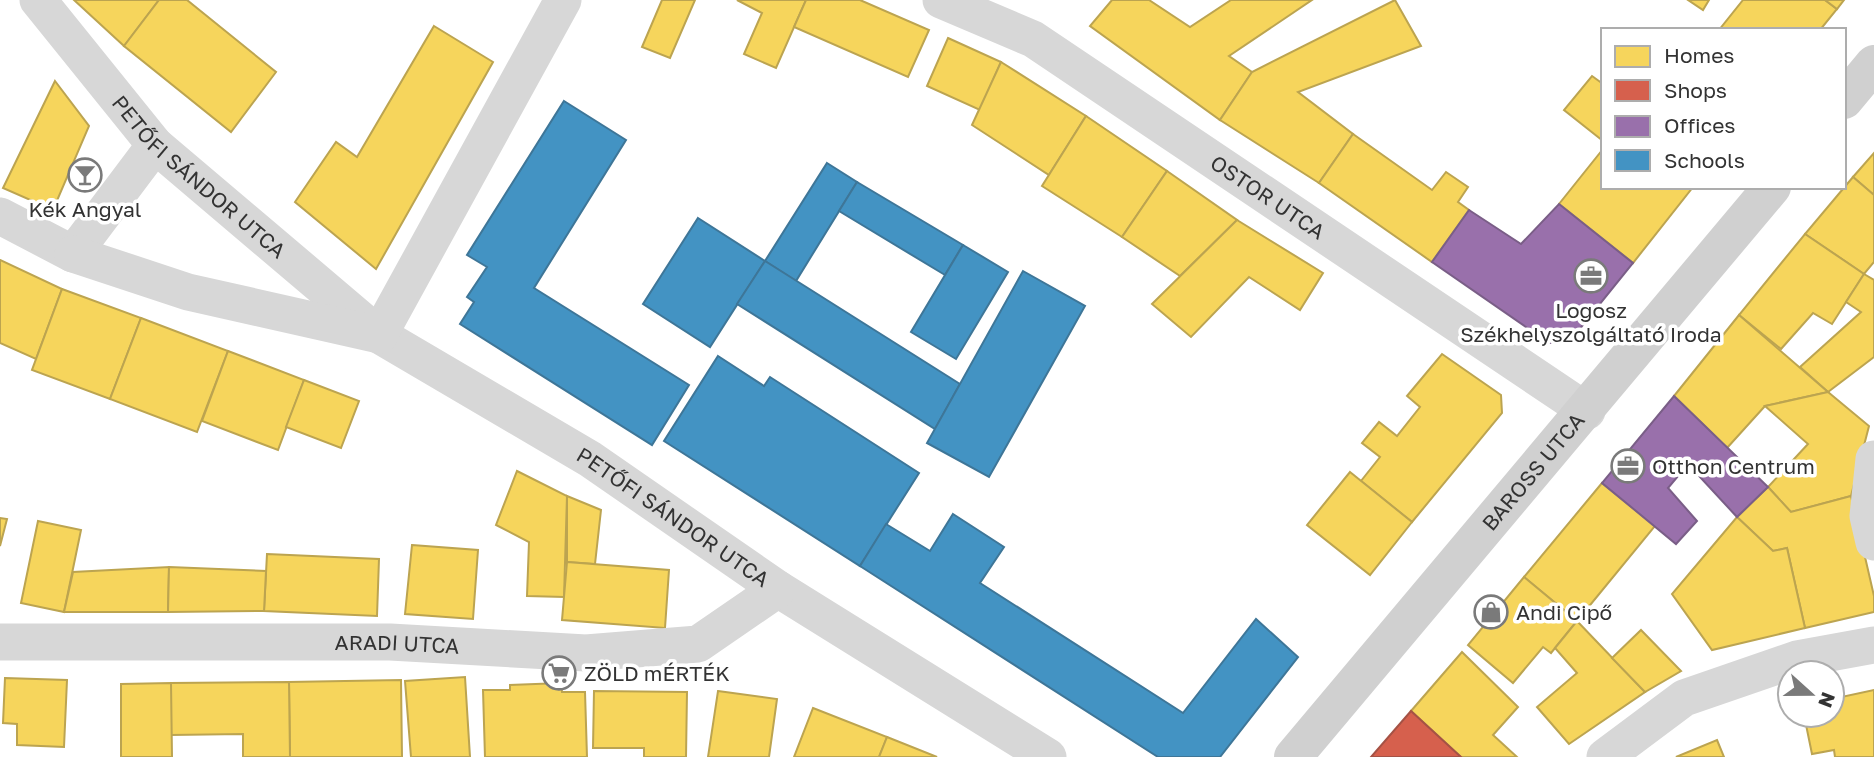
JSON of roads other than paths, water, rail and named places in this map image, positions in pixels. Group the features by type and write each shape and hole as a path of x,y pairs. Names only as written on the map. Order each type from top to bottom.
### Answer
{"street":[{"name":"PETŐFI SÁNDOR UTCA","path":"38,0 155,145 379,335 590,459 778,589 1048,757"},
{"path":"379,335 563,0"},
{"name":"OSTOR UTCA","path":"942,0 1033,39 1587,411"},
{"path":"1846,98 1874,64"},
{"path":"73,254 155,145"},
{"name":"BAROSS UTCA","path":"1293,757 1587,411 1770,189"},
{"name":"PETŐFI SÁNDOR UTCA","path":"0,216 73,254 188,292 379,335"},
{"path":"1874,459 1868,516 1874,542"},
{"name":"ARADI UTCA","path":"0,642 390,642 586,653 698,645 778,589"},
{"path":"1605,757 1684,698 1797,659 1874,645"},
{"name":"PETŐFI SÁNDOR UTCA","path":"964,704 995,757"}],"place":[{"name":"Kék Angyal","path":"85,175"},
{"name":"Logosz Székhelyszolgáltató Iroda","path":"1591,276"},
{"name":"Otthon Centrum","path":"1628,466"},
{"name":"Andi Cipő","path":"1491,612"},
{"name":"ZÖLD mÉRTÉK","path":"559,673"}]}
